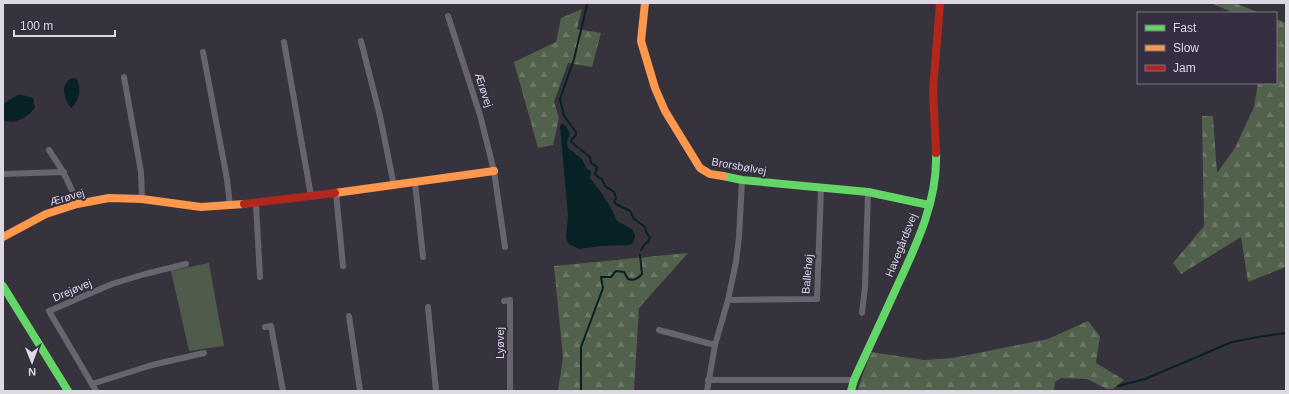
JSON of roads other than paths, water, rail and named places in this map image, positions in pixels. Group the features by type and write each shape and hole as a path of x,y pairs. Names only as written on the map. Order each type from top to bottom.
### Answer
{"street":[{"name":"Brorsbølvej","path":"645,3 641,41 655,88 665,111 700,168 710,174 742,180 868,192 929,205"},
{"name":"Havegårdsvej","path":"851,391 854,380 918,241 929,205 934,182 936,159 932,90 940,3"},
{"name":"Ærøvej","path":"448,16 480,115 494,172 505,247"},
{"path":"361,41 380,116 394,186"},
{"path":"284,42 311,196"},
{"path":"203,52 227,179 230,206"},
{"path":"124,77 141,172 142,199"},
{"path":"49,150 64,172 72,188 77,204"},
{"path":"3,174 64,172"},
{"name":"Ærøvej","path":"3,237 46,214 77,204 109,198 142,199 201,207 230,206 256,204 494,172"},
{"path":"707,391 715,345 728,300 739,237 742,180"},
{"path":"415,182 423,257"},
{"name":"Ballehøj","path":"728,300 817,299 821,188"},
{"path":"862,313 865,287 868,192"},
{"path":"336,193 343,266"},
{"path":"256,204 260,277"},
{"name":"Drejøvej","path":"96,391 49,311 112,284 186,264"},
{"path":"3,286 68,391"},
{"name":"Lyøvej","path":"504,301 510,300 510,391"},
{"path":"428,307 436,391"},
{"path":"349,316 360,391"},
{"path":"266,327 271,326 283,391"},
{"path":"660,330 715,345"},
{"path":"92,384 152,365 204,353"},
{"path":"708,380 854,380"}],"waterway":[{"path":"587,5 574,59 560,99 564,116 576,132 576,135 571,142 590,157 591,163 597,167 595,174 602,179 605,186 614,192 616,198 614,202 630,211 634,219 645,227 650,238 641,250"},
{"path":"581,391 581,347 603,288 601,277 611,277 616,271 624,272 628,279 634,280 642,274 640,255"},
{"path":"1118,386 1145,379 1232,342 1286,333"}]}
